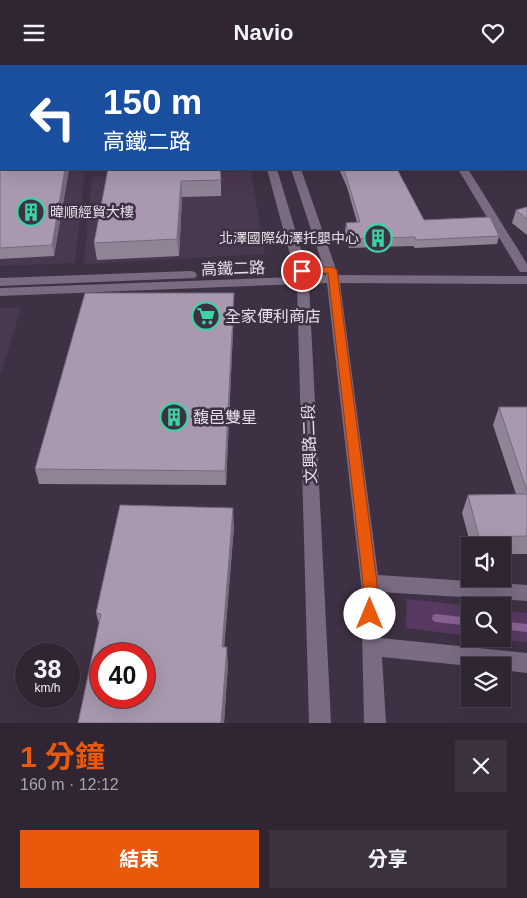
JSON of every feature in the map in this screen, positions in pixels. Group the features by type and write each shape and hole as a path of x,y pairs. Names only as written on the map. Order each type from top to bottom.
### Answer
{"street":[{"name":"文興路二段","path":"272,170 303,276 320,723"},
{"path":"296,170 333,274 370,583 375,723"},
{"path":"465,170 526,273"},
{"name":"高鐵二路","path":"0,293 333,274 526,273"},
{"name":"高鐵二路","path":"0,282 303,276"},
{"path":"370,583 527,593"},
{"path":"371,646 527,663"}],"shaded area":[{"name":"暐順經貿大樓","path":"0,170 85,170 75,263 0,266"},
{"path":"251,171 265,254 84,264 92,177"},
{"path":"0,308 21,308 0,376"},
{"path":"407,599 461,605 461,635 406,628"},
{"path":"511,611 527,613 527,642 511,640"}],"building":[{"name":"暐順經貿大樓","path":"0,170 65,170 52,245 0,248"},
{"path":"108,170 220,170 221,180 181,181 177,239 94,243"},
{"path":"343,170 398,170 424,220 490,217 499,236 416,240 415,237 350,239 346,223 360,222"},
{"path":"527,207 527,219 516,210"},
{"path":"85,293 234,293 225,471 35,469"},
{"path":"499,407 527,407 527,491"},
{"path":"527,494 527,536 479,537 468,495"},
{"path":"120,505 233,508 222,647 227,647 221,723 78,723 90,666 90,708 155,708 155,643 95,643 101,614 96,613"}],"waterway":[{"path":"436,618 461,621"},
{"path":"511,626 527,628"}],"place":[{"name":"暐順經貿大樓","path":"31,212"},
{"name":"北澤國際幼澤托嬰中心","path":"378,238"},
{"name":"全家便利商店","path":"206,316"},
{"name":"馥邑雙星","path":"174,417"}],"route":[{"path":"302,271 332,270 334,279 370,583 370,614"}]}
